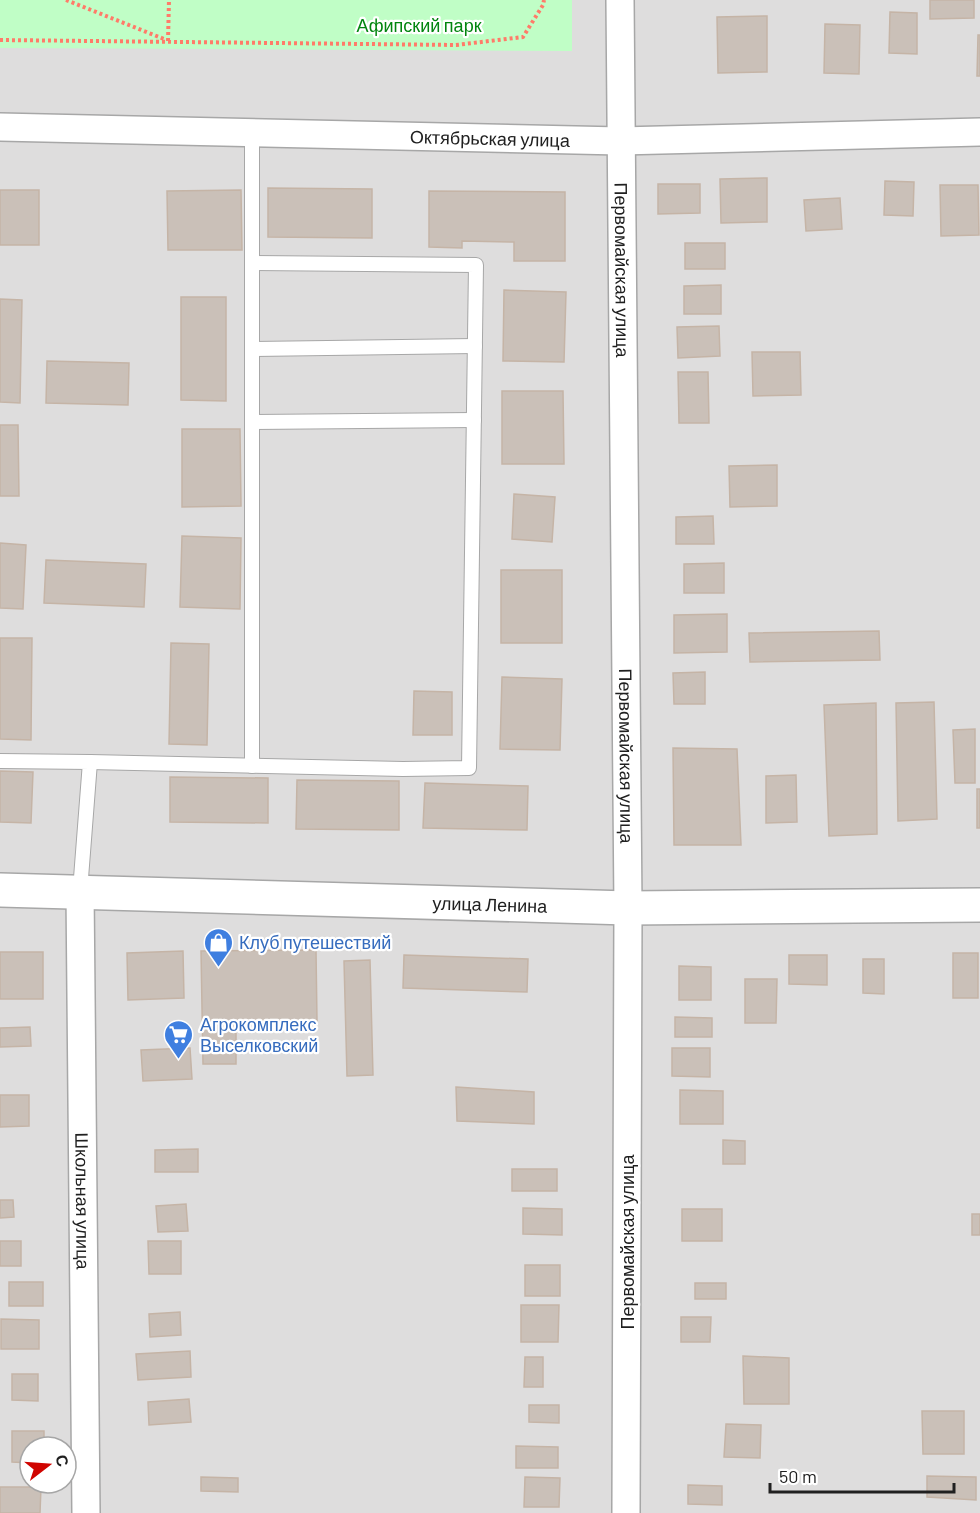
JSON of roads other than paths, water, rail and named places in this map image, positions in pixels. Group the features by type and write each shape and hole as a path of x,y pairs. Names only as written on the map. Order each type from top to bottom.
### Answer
{"street":[{"name":"Первомайская улица","path":"620,0 628,908 626,1513"},
{"name":"Октябрьская улица","path":"0,127 620,141 980,132"},
{"name":"улица Ленина","path":"0,890 628,908 980,905"},
{"name":"Школьная улица","path":"80,891 86,1513"}],"lane":[{"path":"252,133 254,263 252,765"},
{"path":"0,761 403,769 469,768 476,265 254,263"},
{"path":"253,349 475,346"},
{"path":"253,422 474,420"},
{"path":"80,891 90,762"}],"place":[{"name":"Клуб путешествий","path":"218,968"},
{"name":"Агрокомплекс Выселковский","path":"179,1060"}],"park label":[{"name":"Афипский парк","path":"419,25"}]}
